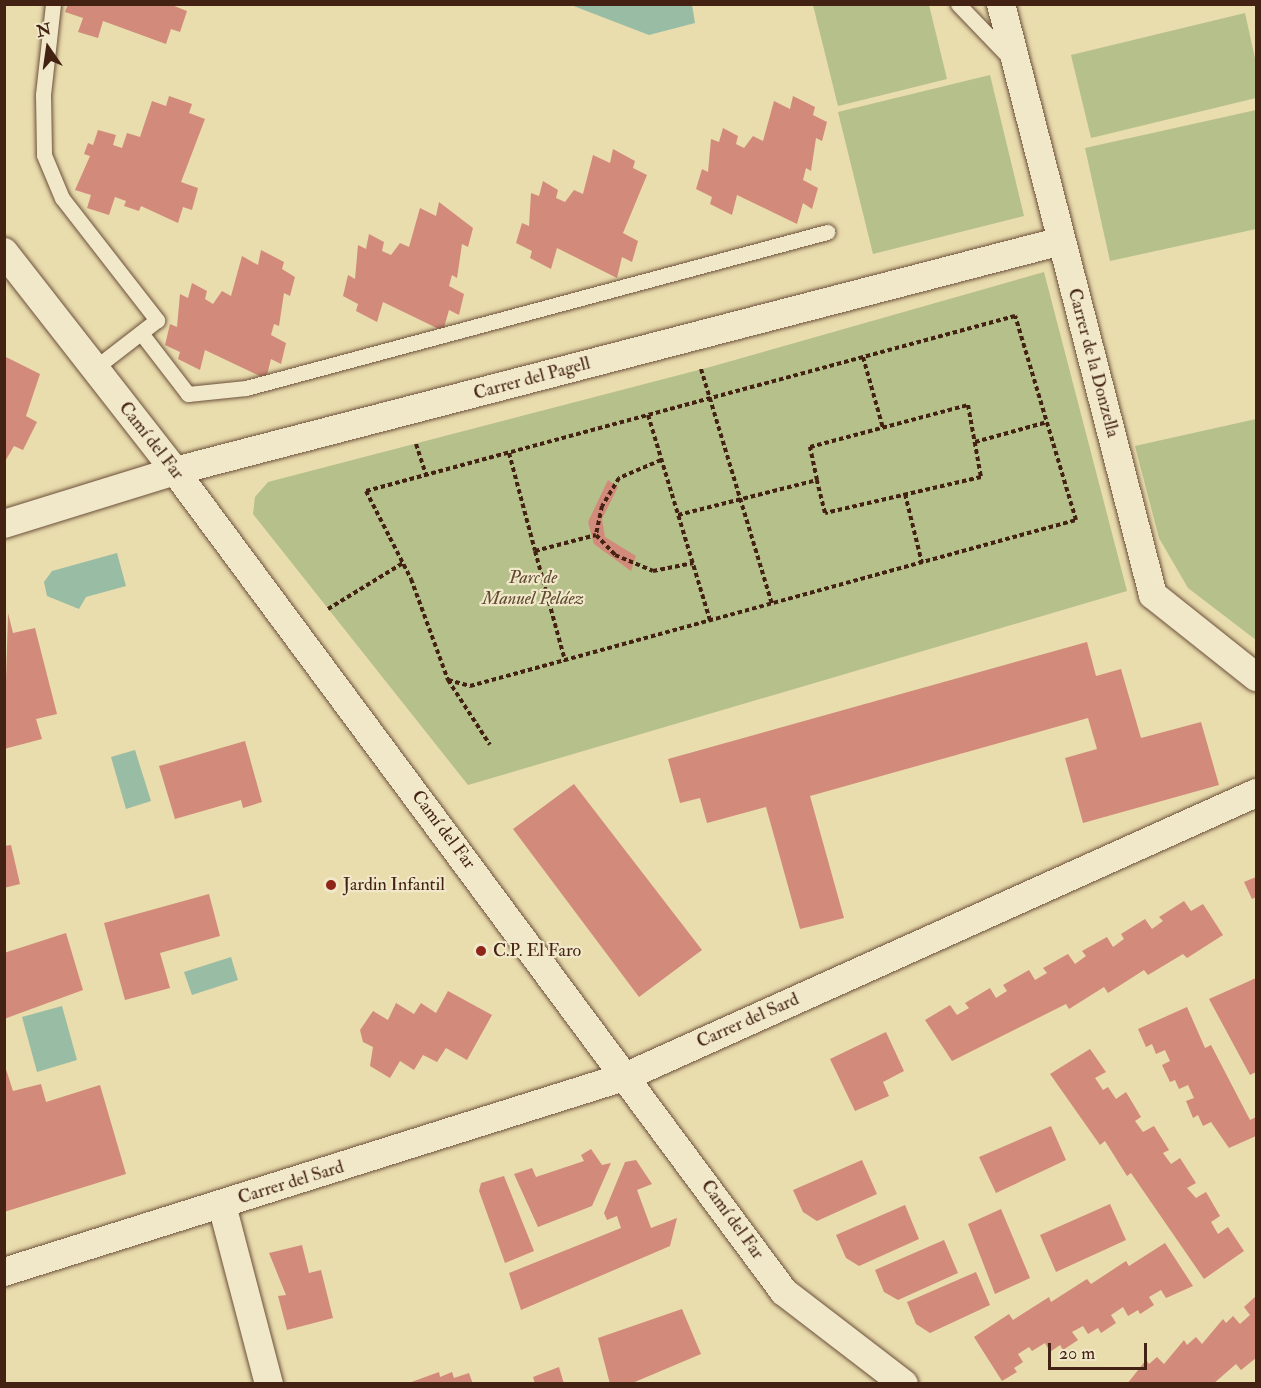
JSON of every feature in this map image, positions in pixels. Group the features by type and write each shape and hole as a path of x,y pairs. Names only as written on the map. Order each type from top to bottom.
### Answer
{"street":[{"name":"Carrer de la Donzella","path":"1000,4 1153,595 1257,677"},
{"name":"Carrer del Pagell","path":"4,524 175,471 1062,241"},
{"name":"Camí del Far","path":"4,252 175,471 627,1076 784,1292 904,1383"},
{"name":"Carrer del Sard","path":"4,1272 627,1076 1257,793"},
{"name":"Carrer del Sard","path":"222,1205 269,1383"}],"lane":[{"path":"53,4 43,95 44,155 62,198 157,320 95,369"},
{"path":"958,4 1016,63"},
{"path":"141,333 188,394 246,388 827,232"}],"path":[{"path":"448,680 470,686 1076,520 1015,316 366,491 403,563 448,680 490,744"},
{"path":"863,357 883,428"},
{"path":"701,369 714,398 772,604"},
{"path":"968,405 981,477 825,513 810,447 883,428 968,405"},
{"path":"648,415 710,621"},
{"path":"975,442 1047,422"},
{"path":"416,444 426,475"},
{"path":"509,453 565,661"},
{"path":"596,535 602,506 619,478 661,460"},
{"path":"678,515 817,480"},
{"path":"905,494 922,563"},
{"path":"535,551 596,535"},
{"path":"596,535 615,555 653,571 693,563"},
{"path":"328,609 403,563"}],"green space":[{"path":"813,5 929,5 947,79 838,106"},
{"path":"1245,13 1256,63 1256,98 1091,138 1071,55"},
{"path":"990,75 1024,216 873,254 838,112"},
{"path":"1256,110 1256,229 1110,261 1085,148"},
{"name":"Parc de Manuel Peláez","path":"1044,272 1127,591 468,785 253,514 255,497 268,482 710,367"},
{"path":"1256,419 1256,640 1188,588 1159,538 1135,446"}],"shaded area":[{"path":"571,5 692,5 695,23 649,35"},
{"path":"117,553 126,586 86,597 79,609 47,596 44,582 52,571"},
{"path":"135,750 151,801 126,809 111,757"},
{"path":"231,957 238,980 192,995 184,972"},
{"path":"62,1006 77,1060 37,1072 22,1017"}],"building":[{"path":"68,4 169,4 187,11 180,32 171,29 166,44 103,21 98,38 78,32 83,18 65,12"},
{"path":"169,96 192,104 189,113 205,119 181,182 198,188 192,210 183,207 178,223 141,206 139,211 124,206 126,201 115,197 109,215 87,208 91,195 75,190 90,156 84,154 88,143 93,145 98,130 116,135 113,145 122,148 127,133 140,137 152,101 166,106"},
{"path":"793,96 815,107 813,115 827,122 822,141 816,138 811,171 806,168 803,180 818,188 812,209 803,203 797,224 737,195 732,215 710,204 712,197 696,189 702,169 708,172 711,139 719,142 723,128 738,136 736,144 744,148 753,136 763,141 774,101 790,109"},
{"path":"613,149 635,161 633,168 647,175 623,233 638,241 632,262 622,257 617,278 557,248 551,269 530,258 532,251 516,243 522,223 529,226 531,193 539,196 543,181 558,190 556,198 565,202 574,190 583,194 593,155 610,163"},
{"path":"439,202 473,228 468,247 462,244 457,278 452,275 449,286 464,294 459,315 449,310 443,331 383,302 377,322 356,311 358,304 343,296 348,275 355,279 358,245 366,249 369,234 384,242 382,251 391,255 400,243 409,247 420,208 436,216"},
{"path":"261,250 284,262 282,269 295,277 290,296 284,293 279,326 274,324 271,335 286,343 281,364 271,359 266,379 205,350 200,370 178,359 180,352 165,345 170,324 177,327 180,294 188,298 192,283 207,291 205,299 213,304 222,291 231,296 242,256 258,265"},
{"path":"4,356 40,374 26,416 37,422 23,450 14,446 4,463"},
{"path":"608,480 618,487 602,519 605,537 636,556 631,571 594,544 588,522"},
{"path":"8,613 13,633 35,628 57,714 36,719 42,739 4,749"},
{"path":"1087,642 1096,676 1121,669 1141,738 1201,722 1219,785 1083,823 1065,758 1097,749 1088,718 810,796 844,918 800,929 766,807 707,823 700,798 680,803 668,759"},
{"path":"245,741 262,802 243,808 241,800 175,819 159,766"},
{"path":"574,784 702,950 639,997 513,829"},
{"path":"11,845 20,884 4,888 4,846"},
{"path":"1256,877 1256,897 1252,899 1244,882"},
{"path":"209,894 220,936 160,953 170,988 125,1000 104,923"},
{"path":"1184,901 1191,911 1203,904 1223,935 1187,958 1183,954 1148,975 1144,970 1108,993 1104,987 1069,1009 1066,1004 952,1061 925,1020 950,1005 957,1015 969,1008 965,1003 990,988 996,998 1007,991 1003,985 1029,970 1035,980 1047,973 1043,968 1068,954 1075,964 1086,956 1082,951 1107,937 1113,947 1124,939 1121,934 1145,919 1152,929 1163,921 1159,917"},
{"path":"66,933 83,990 4,1019 4,953"},
{"path":"1256,978 1256,1072 1250,1075 1209,999"},
{"path":"448,991 492,1015 467,1060 446,1048 437,1062 423,1055 414,1070 400,1061 390,1078 370,1066 373,1047 363,1042 360,1030 373,1011 388,1020 396,1003 414,1014 421,1003 436,1013"},
{"path":"1187,1007 1205,1048 1211,1045 1250,1120 1256,1117 1256,1136 1229,1148 1211,1122 1203,1126 1198,1115 1193,1118 1186,1101 1194,1098 1188,1085 1179,1089 1175,1080 1170,1082 1162,1065 1170,1061 1165,1050 1156,1054 1152,1044 1146,1047 1138,1029"},
{"path":"886,1032 904,1071 883,1082 889,1096 855,1111 830,1059"},
{"path":"1090,1049 1106,1072 1095,1078 1103,1090 1108,1087 1116,1099 1126,1092 1141,1117 1135,1121 1143,1132 1154,1126 1169,1150 1163,1153 1171,1164 1180,1158 1196,1183 1187,1188 1196,1198 1206,1192 1220,1216 1211,1222 1218,1234 1228,1227 1244,1251 1204,1279 1131,1173 1127,1176 1105,1141 1100,1145 1050,1074"},
{"path":"4,1063 13,1091 41,1084 46,1102 100,1085 126,1174 4,1212"},
{"path":"1051,1126 1066,1160 996,1193 979,1157"},
{"path":"591,1149 602,1165 611,1163 592,1206 538,1227 514,1174 532,1168 536,1177 584,1161 581,1155"},
{"path":"636,1160 652,1184 637,1190 651,1228 677,1218 670,1246 521,1310 509,1273 621,1228 617,1216 607,1220 604,1213 625,1162"},
{"path":"862,1160 877,1194 817,1221 803,1212 793,1190"},
{"path":"504,1176 534,1251 505,1263 479,1191 481,1183"},
{"path":"1110,1204 1126,1240 1056,1272 1040,1235"},
{"path":"905,1205 919,1239 859,1266 846,1258 836,1235"},
{"path":"1001,1209 1030,1278 995,1294 968,1224"},
{"path":"944,1240 958,1273 898,1300 884,1292 875,1270"},
{"path":"1165,1243 1193,1286 1166,1298 1161,1290 1149,1297 1154,1305 1140,1314 1138,1310 1128,1316 1123,1307 1111,1315 1116,1323 1101,1333 1098,1328 1088,1334 1083,1326 1072,1332 1078,1340 1063,1350 1060,1345 1050,1352 1045,1343 1032,1351 1029,1347 1018,1354 1023,1362 1014,1368 1017,1372 1002,1381 974,1337 1009,1314 1013,1320 1049,1297 1051,1302 1087,1279 1091,1284 1126,1261 1129,1266"},
{"path":"302,1245 309,1273 321,1270 333,1318 287,1330 278,1296 286,1295 269,1253"},
{"path":"976,1272 990,1305 930,1333 916,1324 907,1302"},
{"path":"1256,1296 1256,1358 1241,1370 1236,1364 1213,1384 1127,1384 1146,1360 1149,1364 1157,1357 1164,1364 1184,1340 1187,1345 1196,1337 1202,1344 1223,1319 1226,1323 1233,1316 1240,1324 1250,1315 1244,1307"},
{"path":"682,1309 701,1354 630,1384 610,1384 598,1338"},
{"path":"559,1367 564,1384 535,1384 533,1377"},
{"path":"439,1372 440,1377 452,1372 454,1378 469,1373 473,1384 406,1384"}],"place":[{"name":"Jardin Infantil","path":"331,885"},
{"name":"C.P. El Faro","path":"481,951"}]}
